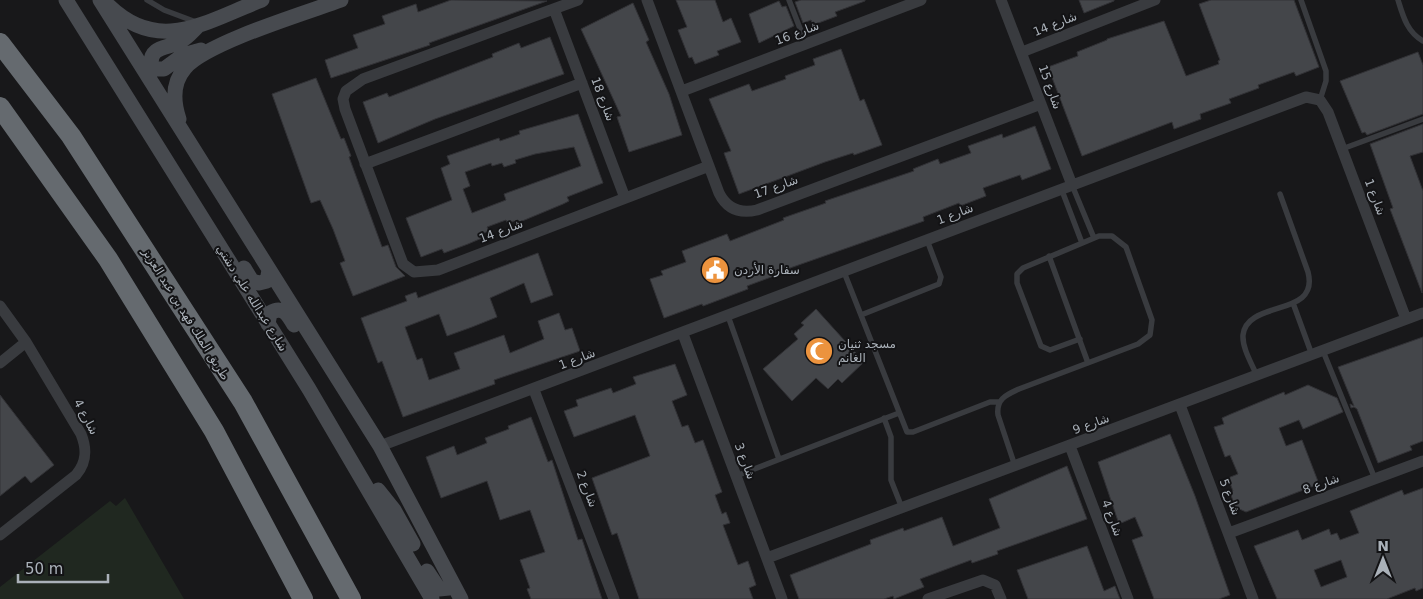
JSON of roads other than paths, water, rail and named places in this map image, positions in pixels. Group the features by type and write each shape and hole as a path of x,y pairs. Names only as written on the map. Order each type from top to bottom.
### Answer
{"highway":[{"name":"طريق الملك فهد بن عبد العزيز","path":"0,43 72,136 237,394 351,599"},
{"path":"0,107 118,275 214,431 303,599"}],"main road":[{"name":"شارع عبدالله علي دشتي","path":"66,0 360,474 432,599"},
{"path":"102,0 125,20 150,31 175,32 262,0"},
{"path":"102,0 336,379 380,446 461,599"},
{"path":"184,135 175,102 177,81 193,59 220,46 341,0"},
{"path":"201,23 181,41 155,51 150,60 153,67 163,69 183,55 220,46"},
{"path":"184,188 211,214 252,281 259,284 265,282 269,276 269,270"},
{"path":"268,324 271,312 285,311 314,356 336,379"},
{"path":"360,474 378,490 394,510 436,587 440,590 447,589 452,581"}],"street":[{"name":"شارع 14","path":"578,0 363,79 349,87 344,94 343,104 402,262 414,272 438,270 709,166"},
{"name":"شارع 17","path":"647,0 723,200 734,209 749,212 1041,104"},
{"name":"شارع 16","path":"682,91 921,0"},
{"name":"شارع 15","path":"1001,0 1041,104 1067,187"},
{"name":"شارع 14","path":"1022,52 1129,4 1154,0"},
{"name":"شارع 18","path":"554,9 625,198"},
{"path":"366,164 582,83"},
{"name":"شارع 1","path":"380,446 683,334 1293,100 1306,97 1320,100 1328,112 1406,319"},
{"name":"شارع 4","path":"0,306 26,342 81,434 85,456 84,463 76,475 0,536"},
{"name":"شارع 9","path":"767,558 1423,313"},
{"name":"شارع 3","path":"683,334 782,599"},
{"path":"0,363 26,342"},
{"name":"شارع 2","path":"534,390 614,599"},
{"name":"شارع 5","path":"1180,405 1252,599"},
{"name":"شارع 4","path":"1070,446 1128,599"},
{"name":"شارع 8","path":"1229,533 1423,461"},
{"path":"928,599 983,580 995,585 1001,599"}],"lane":[{"path":"147,0 164,10 201,23"},
{"path":"789,0 806,44"},
{"path":"1301,0 1326,71 1326,81 1320,100"},
{"path":"1398,0 1405,22 1411,31 1423,41"},
{"path":"1342,149 1423,119"},
{"path":"1067,187 1094,238"},
{"path":"1067,187 1082,242"},
{"path":"1257,376 1243,342 1244,329 1252,319 1293,303 1304,296 1309,278 1280,194"},
{"path":"844,272 905,430 910,433 990,402 999,402 1010,392 1145,341 1152,328 1152,320 1126,247 1112,236 1094,238 1082,242 1019,270 1017,274 1017,283 1043,348 1053,350 1080,339"},
{"path":"861,315 938,284 941,277 927,240"},
{"path":"1049,256 1088,363"},
{"path":"1293,303 1318,353 1375,479"},
{"path":"728,316 779,459"},
{"path":"999,402 1000,422 1015,466"},
{"path":"736,476 899,413"},
{"path":"884,418 891,437 891,480 902,508"}],"place":[{"name":"سفارة الأردن","path":"715,270"},
{"name":"مسجد ثنيان الغانم","path":"819,351"}]}
